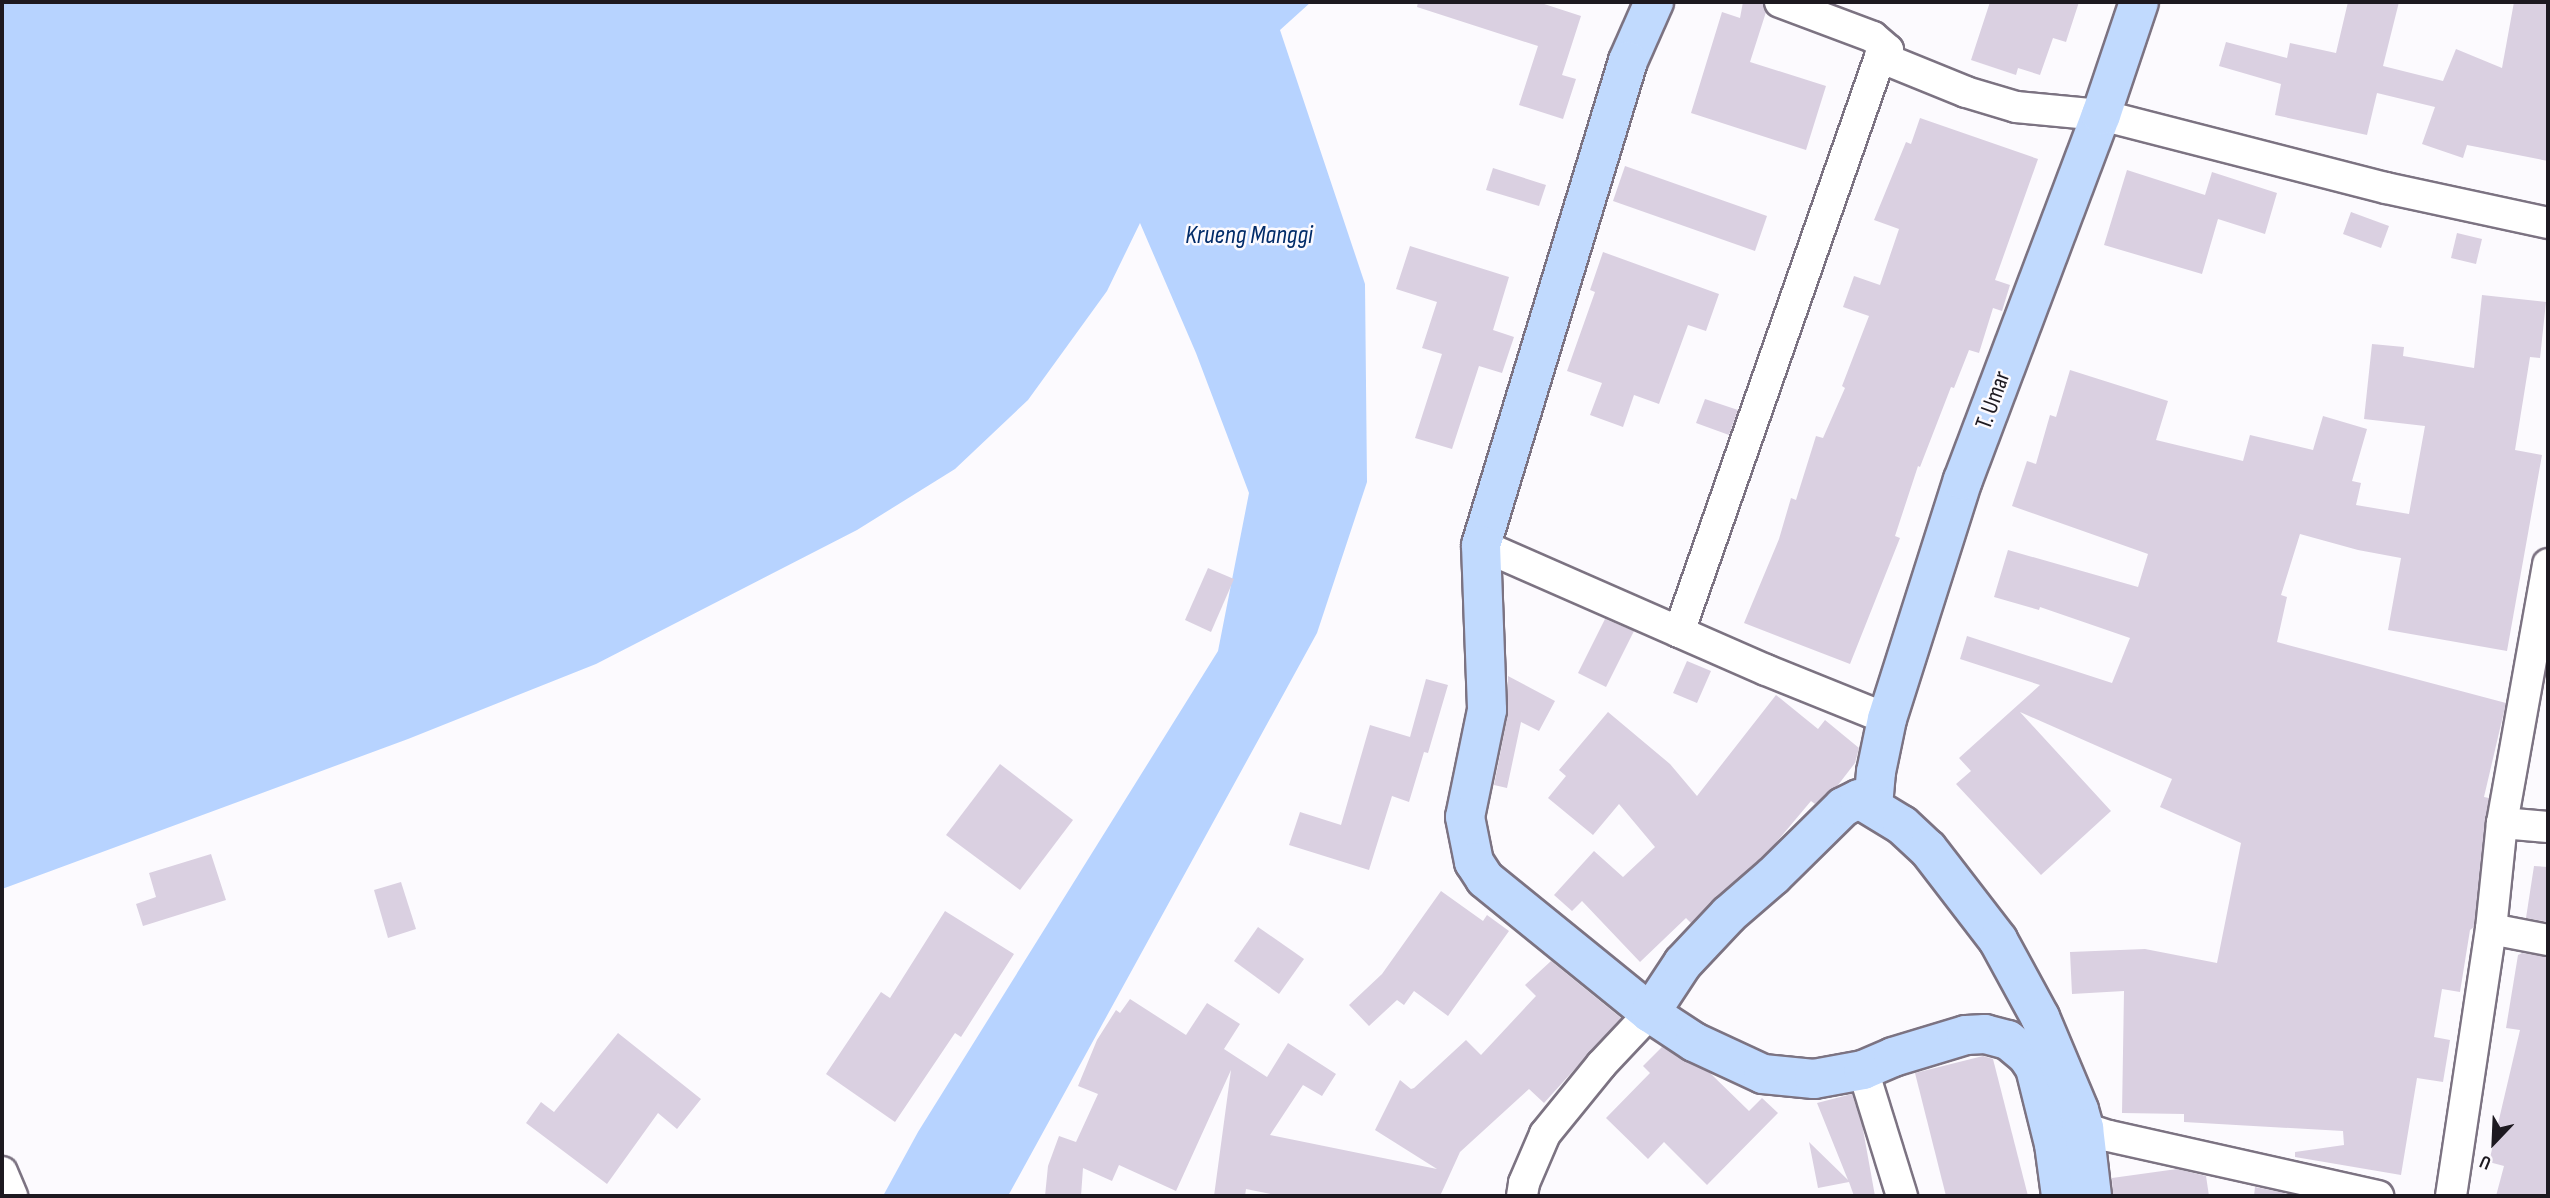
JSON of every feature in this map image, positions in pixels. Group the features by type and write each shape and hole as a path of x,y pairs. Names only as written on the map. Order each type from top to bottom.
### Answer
{"main road":[{"path":"1654,2 1628,61 1481,545 1487,710 1465,817 1474,862 1485,879 1650,1013 1694,1042 1763,1074 1814,1079 1863,1070 1957,1037 1985,1034 2008,1040 2027,1056 2035,1068 2054,1144 2061,1196"},
{"name":"T. Umar","path":"1873,806 1875,772 1887,719 1963,480 2101,115 2139,2"},
{"path":"1650,1013 1683,962 1728,915 1773,876 1843,807 1859,799 1902,825 1927,849 1998,940 2059,1059 2084,1128 2092,1196"}],"street":[{"path":"1679,632 1880,57 1888,50 1873,37 1780,2"},
{"path":"1880,57 1926,78 2016,107 2101,115 2386,188 2548,223"},
{"path":"1481,545 1887,719"},
{"path":"2451,1196 2491,929 2502,823 2548,564"},
{"path":"2502,823 2548,827"},
{"path":"2491,929 2548,940"},
{"path":"1522,1196 1524,1183 1545,1134 1583,1086 1650,1013"},
{"path":"1863,1070 1902,1196"},
{"path":"2084,1128 2109,1136 2378,1196"},
{"path":"2,1172 12,1196"}],"water":[{"name":"Krueng Manggi","path":"2,2 1311,2 1280,30 1365,284 1367,482 1317,633 1008,1196 883,1196 918,1132 1218,651 1249,493 1196,353 1140,223 1107,291 1028,400 955,469 857,530 596,664 408,739 2,889"}],"building":[{"path":"1418,2 1538,2 1581,16 1562,75 1576,79 1563,119 1519,105 1538,46 1417,7"},
{"path":"1743,2 1763,2 1766,12 1750,62 1826,86 1806,150 1691,113 1722,12 1740,18"},
{"path":"1990,2 2079,2 2066,42 2053,38 2040,75 2018,68 2016,75 1971,60"},
{"path":"2348,2 2399,2 2383,66 2443,81 2456,49 2502,68 2514,2 2548,2 2548,161 2467,145 2463,158 2422,144 2435,107 2377,93 2367,135 2275,115 2281,84 2219,66 2226,42 2287,58 2290,43 2336,53"},
{"path":"1920,118 2038,159 1995,280 2010,285 2002,311 1993,308 1979,353 1969,350 1954,388 1951,387 1920,467 1918,466 1895,536 1900,538 1850,664 1744,623 1779,539 1791,498 1796,500 1816,436 1823,438 1845,388 1842,386 1869,316 1843,307 1854,276 1880,285 1899,229 1874,220 1906,142 1911,144"},
{"path":"1625,166 1767,216 1755,251 1613,201"},
{"path":"1493,168 1546,185 1539,206 1486,190"},
{"path":"2127,170 2205,195 2212,172 2277,193 2265,234 2218,219 2202,274 2104,245"},
{"path":"2351,212 2389,226 2381,248 2343,234"},
{"path":"2457,233 2482,239 2476,264 2451,258"},
{"path":"1410,246 1509,277 1493,330 1514,337 1502,373 1479,366 1452,449 1415,438 1442,354 1422,348 1437,302 1396,289"},
{"path":"1603,252 1719,294 1706,331 1688,325 1659,404 1634,395 1623,427 1590,415 1602,383 1567,371 1595,292 1590,290"},
{"path":"2482,295 2546,302 2540,358 2530,357 2515,450 2542,455 2507,651 2388,630 2401,558 2358,550 2300,534 2281,595 2287,597 2277,642 2506,703 2484,797 2489,798 2474,927 2470,930 2460,992 2442,989 2434,1037 2450,1040 2443,1082 2417,1078 2401,1175 2295,1157 2295,1152 2344,1145 2343,1131 2184,1122 2184,1114 2122,1113 2124,991 2072,994 2070,952 2145,949 2217,963 2241,843 2160,807 2172,779 2020,712 2111,811 2041,875 1956,784 1971,771 1959,758 2040,685 1960,659 1967,636 2112,683 2130,638 2040,607 2039,610 1994,597 2008,550 2138,587 2148,554 2012,506 2027,461 2036,464 2050,415 2056,417 2070,370 2168,401 2156,440 2243,461 2250,435 2313,450 2323,416 2367,429 2352,481 2361,483 2356,505 2409,514 2425,426 2364,419 2372,344 2404,347 2403,356 2474,368"},
{"path":"1705,399 1738,410 1729,435 1696,423"},
{"path":"1208,568 1234,579 1211,632 1185,620"},
{"path":"1605,619 1634,631 1606,687 1578,673"},
{"path":"1687,661 1711,671 1697,703 1673,693"},
{"path":"1508,676 1555,701 1539,731 1521,722 1507,788 1494,785 1508,714"},
{"path":"1426,679 1448,685 1428,753 1424,752 1409,802 1392,796 1369,870 1289,845 1300,812 1341,825 1370,725 1410,737"},
{"path":"1776,695 1818,729 1825,720 1859,748 1855,763 1838,785 1815,804 1811,801 1774,845 1691,923 1686,918 1640,962 1582,901 1572,911 1554,895 1594,851 1623,877 1655,847 1619,804 1593,835 1548,798 1566,776 1559,770 1608,712 1670,764 1697,796"},
{"path":"1000,764 1073,820 1020,890 946,835"},
{"path":"211,854 226,900 143,926 136,904 156,897 149,873"},
{"path":"2534,866 2548,867 2548,922 2526,918"},
{"path":"401,882 416,929 388,938 374,890"},
{"path":"1441,891 1483,921 1487,915 1509,931 1448,1016 1414,991 1404,1005 1397,1000 1369,1026 1349,1005 1382,974"},
{"path":"945,911 1014,954 961,1037 955,1033 895,1122 826,1074 881,992 890,998"},
{"path":"1258,927 1304,959 1279,994 1234,961"},
{"path":"2522,953 2548,957 2548,1196 2496,1196 2504,1166 2489,1162 2520,1030 2506,1028 2518,955"},
{"path":"1551,961 1621,1018 1544,1103 1529,1089 1460,1152 1440,1196 1281,1196 1246,1189 1245,1196 1214,1196 1231,1070 1176,1191 1119,1165 1112,1181 1083,1168 1081,1196 1045,1196 1048,1166 1059,1136 1076,1142 1098,1094 1078,1086 1097,1040 1116,1010 1120,1013 1130,999 1186,1035 1207,1003 1240,1024 1224,1049 1267,1077 1288,1043 1336,1074 1322,1096 1303,1085 1270,1135 1437,1169 1375,1130 1400,1080 1411,1089 1414,1088 1466,1040 1481,1055 1536,996 1525,985"},
{"path":"618,1033 701,1099 677,1129 658,1113 607,1184 526,1123 541,1102 554,1112"},
{"path":"1662,1047 1710,1073 1749,1111 1762,1098 1778,1113 1707,1185 1664,1142 1648,1159 1606,1118 1650,1073 1643,1066"},
{"path":"1983,1056 1993,1059 2028,1196 1946,1196 1915,1073"},
{"path":"1852,1094 1862,1124 1875,1196 1854,1196 1849,1182 1818,1188 1809,1142 1848,1180 1817,1103"},
{"path":"2177,1169 2206,1176 2209,1196 2113,1196 2112,1178"},
{"path":"2255,1187 2285,1193 2284,1196 2254,1196"}]}
